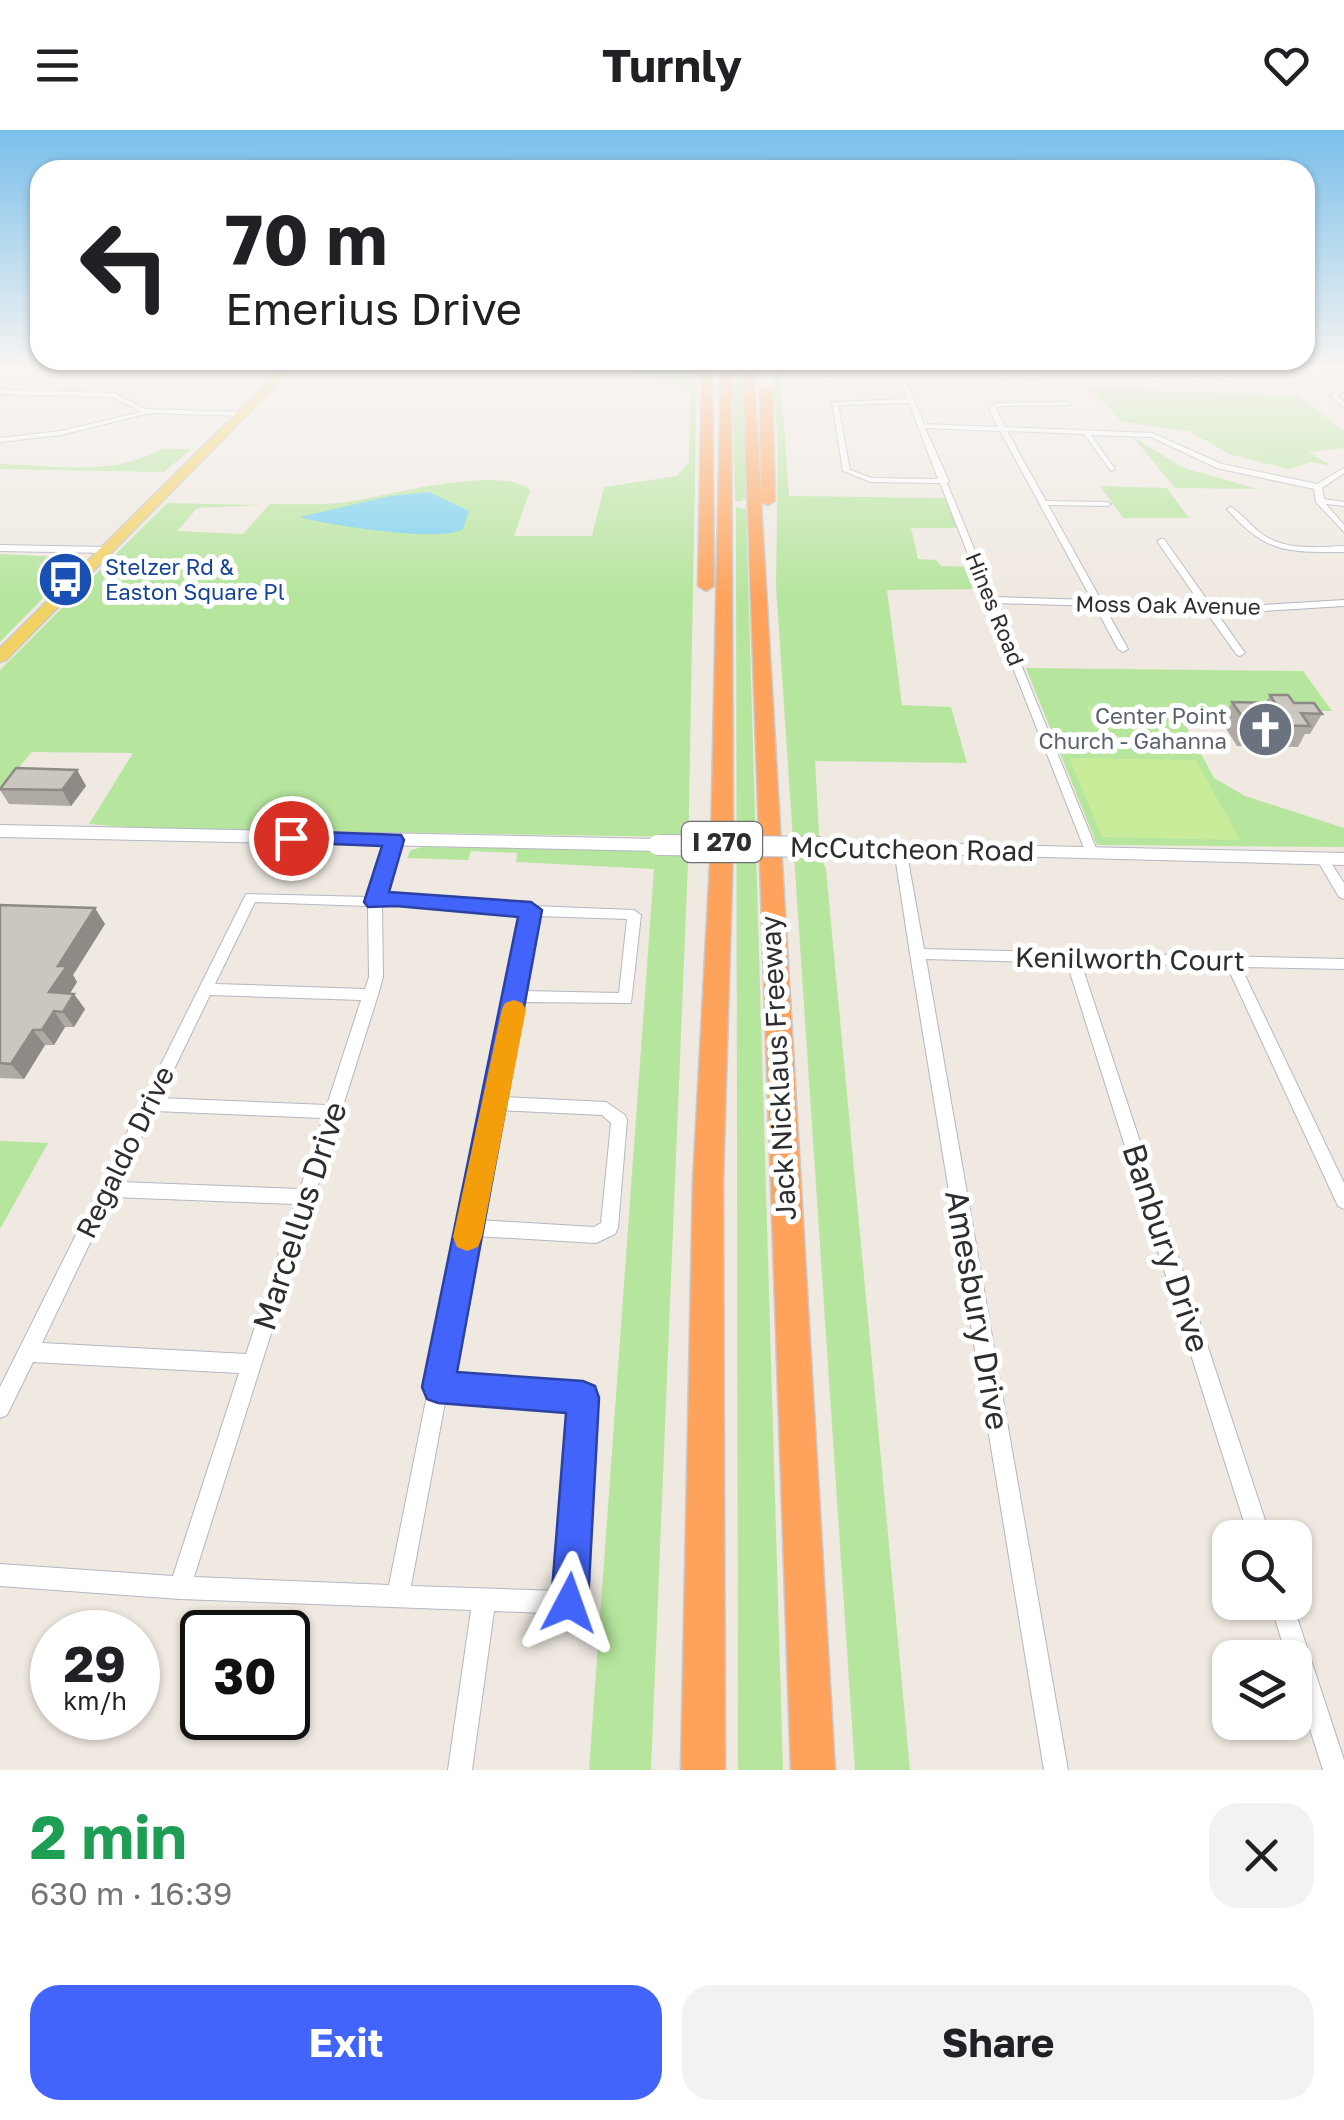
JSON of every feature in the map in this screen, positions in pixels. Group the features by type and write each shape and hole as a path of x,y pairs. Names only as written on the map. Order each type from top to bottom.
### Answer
{"highway":[{"path":"707,443 708,1182"},
{"name":"Jack Nicklaus Freeway","path":"702,1770 708,1182 722,846 725,443"},
{"name":"Jack Nicklaus Freeway","path":"755,443 754,534 759,558 768,837 813,1770"}],"main road":[{"path":"0,657 215,443"},
{"name":"McCutcheon Road","path":"0,831 1344,859"}],"street":[{"path":"842,443 847,471 853,476 945,481"},
{"name":"Hines Road","path":"930,443 1092,853"},
{"path":"1009,443 1122,649"},
{"path":"1093,443 1111,469"},
{"path":"1169,443 1220,466 1318,488 1344,470"},
{"path":"1318,488 1320,501 1344,530"},
{"path":"1320,501 1344,504"},
{"path":"1042,503 1107,504"},
{"path":"1231,509 1264,542 1294,549 1344,549"},
{"path":"1160,540 1240,653"},
{"path":"0,548 108,550"},
{"name":"Moss Oak Avenue","path":"992,600 1262,608 1344,603"},
{"name":"Marcellus Drive","path":"180,1588 371,995 376,977 375,902 394,840"},
{"name":"Amesbury Drive","path":"900,849 1056,1770"},
{"path":"1322,858 1344,894"},
{"name":"Regaldo Drive","path":"0,1408 251,898 375,902"},
{"path":"375,902 396,898 634,914 626,999 516,996"},
{"path":"398,1596 531,910"},
{"name":"Kenilworth Court","path":"917,954 1344,964"},
{"name":"Banbury Drive","path":"1072,958 1254,1520"},
{"path":"1232,961 1344,1201"},
{"path":"206,989 371,995"},
{"path":"469,1228 596,1236 609,1228 619,1120 606,1110 493,1103"},
{"path":"148,1104 333,1112"},
{"path":"106,1189 306,1197"},
{"path":"28,1352 252,1364"},
{"path":"0,1575 180,1588 569,1603 583,1398 438,1387"},
{"path":"460,1770 484,1599"},
{"path":"1286,1620 1335,1770"}],"green space":[{"path":"689,443 696,443 688,862 651,1770 589,1770 654,869 516,862 517,853 471,851 468,860 407,858 411,850 423,847 589,849 678,837 89,824 133,753 32,752 0,789 0,670 167,503 260,505 197,508 177,531 243,534 270,504 340,503 438,484 493,480 530,490 514,536 592,536 604,487 677,476 689,462"},
{"path":"734,443 744,443 746,499 735,500"},
{"path":"778,443 785,443 789,496 946,498 959,528 911,528 918,559 936,560 941,566 975,567 983,589 887,590 902,705 951,707 967,763 815,761 819,853 826,869 910,1770 855,1770 776,585"},
{"path":"1138,443 1184,468 1258,489 1175,488"},
{"path":"1209,443 1344,443 1344,448 1309,452 1331,466 1312,462 1288,469 1229,454"},
{"path":"160,449 191,449 164,472 0,469 0,464 103,466 142,458"},
{"path":"1100,486 1167,488 1189,518 1123,518"},
{"path":"736,507 746,509 783,1770 738,1770"},
{"path":"0,554 82,558 0,642"},
{"path":"1026,668 1303,671 1332,711 1177,709 1214,778 1245,796 1344,828 1344,847 1097,845"},
{"path":"1087,707 1137,708 1149,729 1097,729"},
{"path":"1069,758 1196,760 1240,840 1102,837"},
{"path":"0,1141 48,1143 0,1229"}],"water":[{"path":"429,492 469,511 463,529 451,533 409,533 300,517 390,496"}],"building":[{"path":"1270,695 1288,695 1294,703 1314,703 1322,714 1301,713 1310,726 1248,725 1232,702 1275,703"},
{"path":"16,768 77,770 62,790 0,789"},
{"path":"0,905 95,908 58,966 67,966 49,992 74,994 63,1012 54,1011 42,1030 33,1030 11,1064 0,1063"}],"slow traffic":[{"path":"467,1237 514,1009"}],"place":[{"name":"Stelzer Rd & Easton Square Pl","path":"66,580"},
{"name":"Center Point Church - Gahanna","path":"1266,729"}],"route":[{"path":"291,838 394,840 375,902 396,898 531,910 438,1387 583,1398 569,1603"}]}
